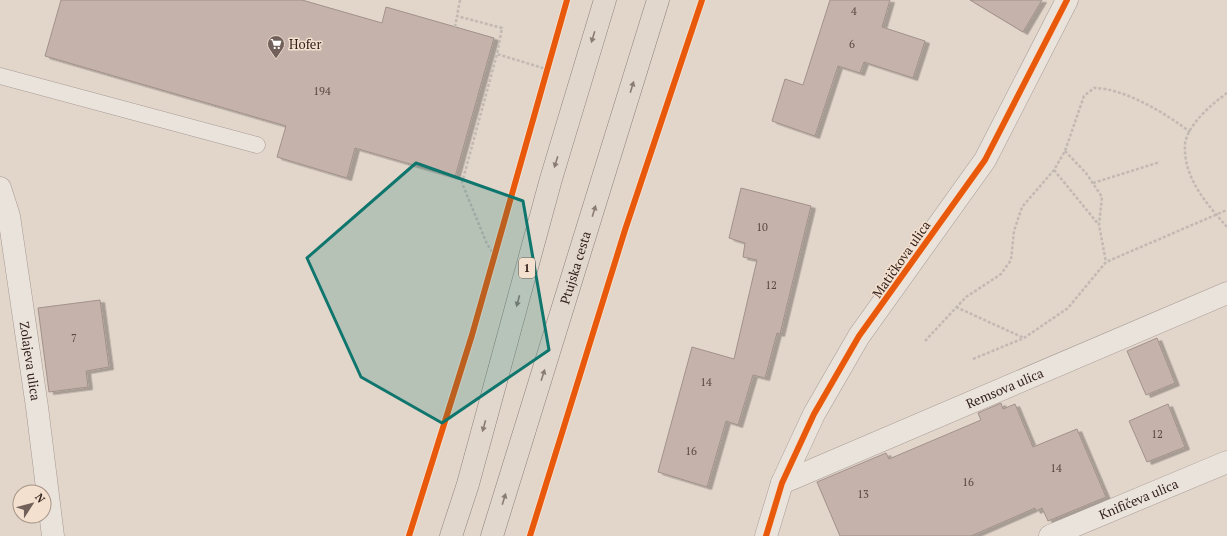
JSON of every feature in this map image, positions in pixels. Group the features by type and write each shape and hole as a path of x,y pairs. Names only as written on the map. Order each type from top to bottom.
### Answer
{"main road":[{"name":"1","path":"451,536 468,484 551,179 605,0"},
{"name":"Ptujska cesta","path":"492,536 566,302 658,0"}],"street":[{"name":"Matičkova ulica","path":"766,536 782,483 814,414 859,336 985,160 1067,0"},
{"name":"Zolajeva ulica","path":"0,188 9,216 37,407 53,536"},
{"name":"Remsova ulica","path":"782,483 1227,293"},
{"name":"Knifičeva ulica","path":"1050,536 1227,462"}],"lane":[{"path":"0,76 257,145"}],"path":[{"path":"455,27 460,0"},
{"path":"457,16 502,28 497,54 462,183 486,244 495,256"},
{"path":"497,54 546,69"},
{"path":"544,76 549,61"},
{"path":"925,341 956,306 966,297 1001,274 1011,260 1014,231 1022,207 1054,170 1064,151 1084,96 1094,88 1107,88 1166,114 1190,132"},
{"path":"1227,92 1196,120 1185,143 1188,167 1200,195 1227,228"},
{"path":"1064,151 1093,183 1102,197 1099,225 1106,262"},
{"path":"1093,183 1160,162"},
{"path":"1054,170 1099,225"},
{"path":"973,359 1024,338 1068,308 1106,262 1227,210"},
{"path":"493,263 497,248"},
{"path":"956,306 1024,338"}],"highlighted area":[{"path":"416,163 523,201 549,350 442,423 361,377 307,258"}],"building":[{"path":"61,0 302,0 382,23 386,7 494,38 455,177 355,148 347,178 277,157 286,126 45,56"},
{"path":"830,0 890,0 882,27 925,41 913,78 864,62 860,73 838,66 815,136 772,121 785,79 803,85"},
{"path":"970,0 1042,0 1023,32"},
{"path":"741,188 811,206 780,334 777,333 765,378 753,375 738,425 726,421 707,487 658,472 692,347 734,359 757,260 743,257 745,243 729,238"},
{"path":"100,300 109,367 86,371 88,387 49,392 38,308"},
{"path":"1157,338 1175,383 1146,395 1127,351"},
{"path":"1001,403 1003,409 1015,404 1033,447 1077,429 1106,497 1048,521 1042,508 1036,511 1035,508 971,536 840,536 817,482 886,453 889,459 981,420 978,413"},
{"path":"1168,404 1185,447 1147,462 1129,421"}],"cycle path":[{"path":"409,536 472,335 567,0"},
{"path":"530,536 625,230 702,0"},
{"path":"766,536 782,483 814,414 859,336 985,160 1067,0"}],"place":[{"name":"Hofer","path":"276,59"}]}
